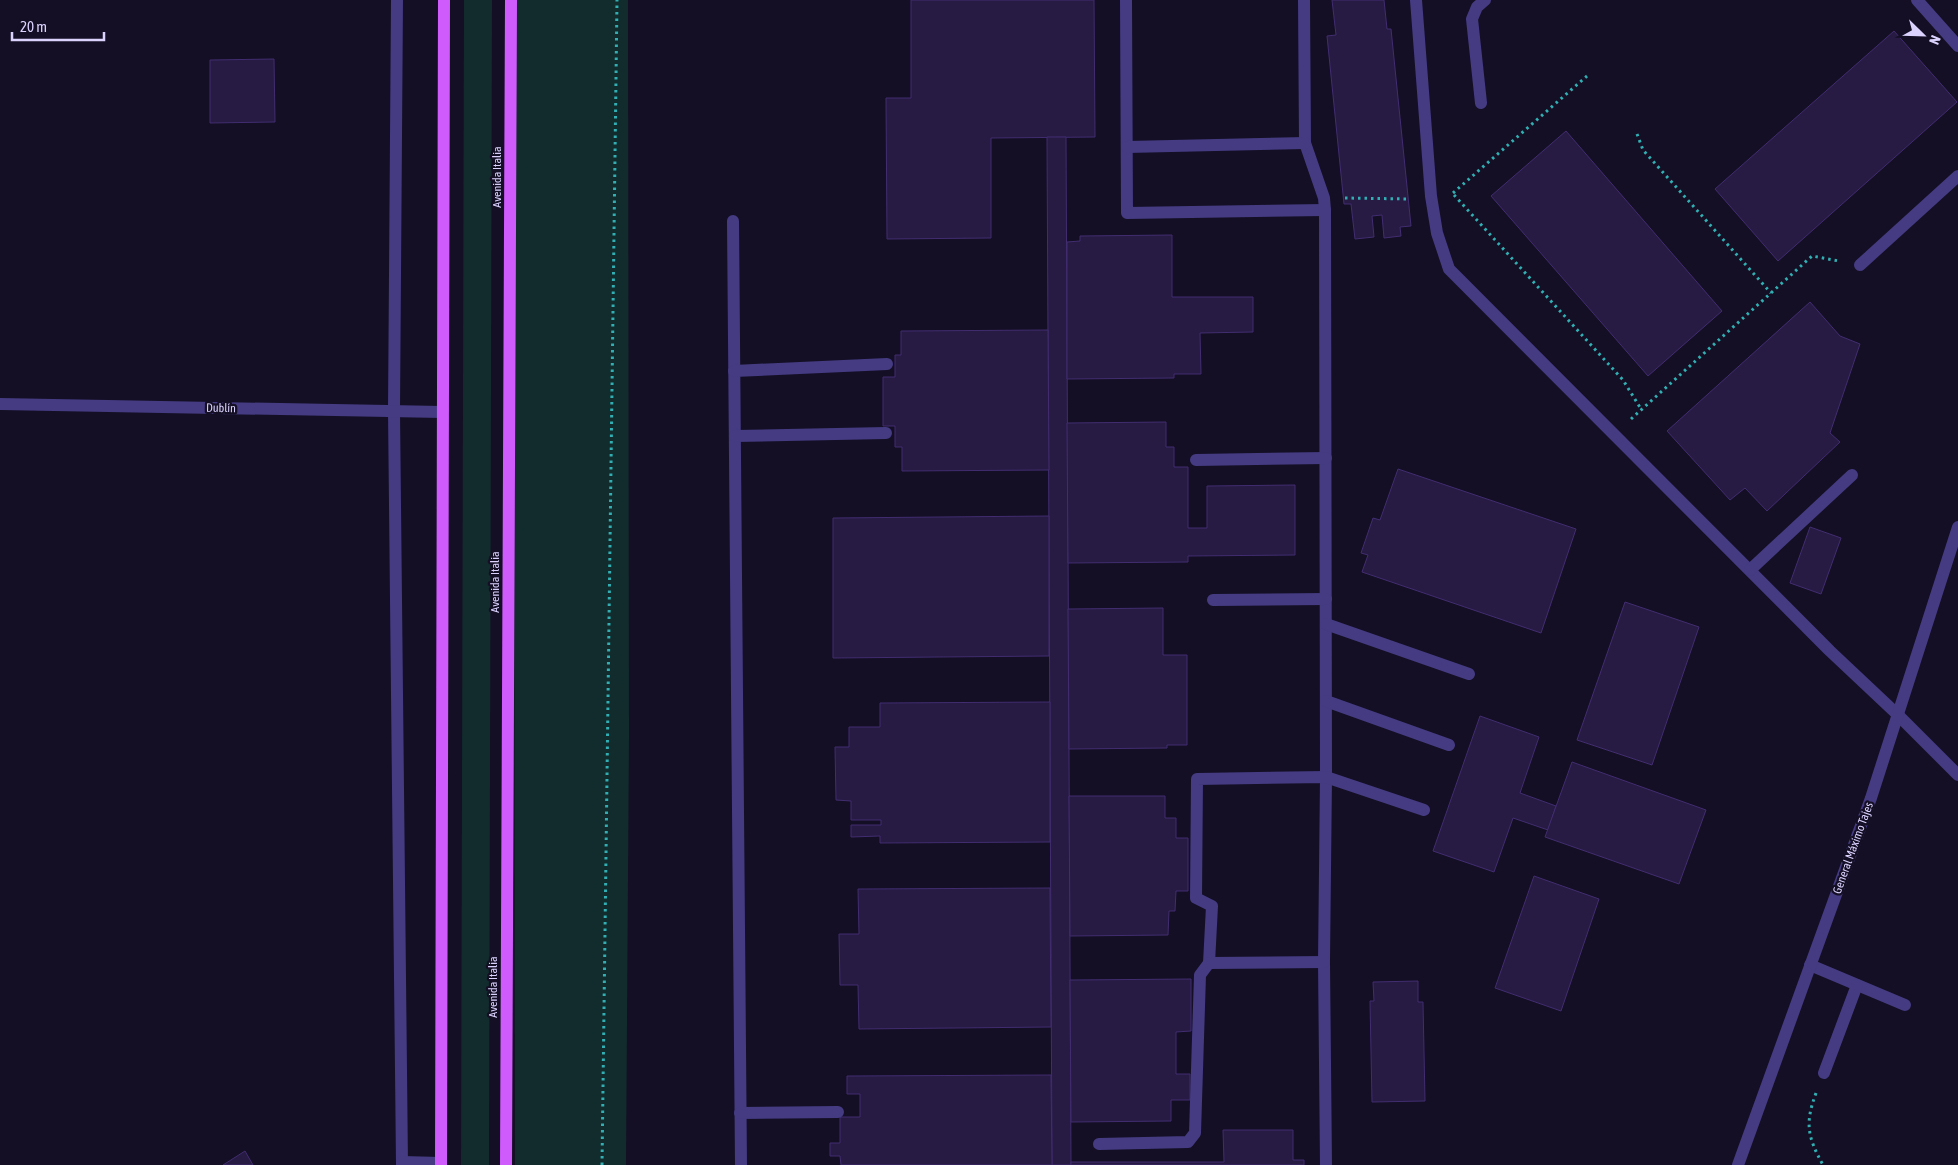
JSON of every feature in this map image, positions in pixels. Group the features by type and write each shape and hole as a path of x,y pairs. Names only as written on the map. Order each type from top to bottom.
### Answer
{"main road":[{"path":"441,1164 444,0"},
{"name":"Avenida Italia","path":"506,1165 511,0"}],"street":[{"path":"397,0 394,411 402,1164 441,1164"},
{"path":"1126,0 1127,213 1325,204"},
{"path":"1304,0 1305,143 1325,204 1326,777 1324,962 1326,1165"},
{"path":"1416,0 1431,196 1437,233 1449,269 1830,651 1958,775"},
{"path":"1481,103 1472,19 1477,7 1485,0"},
{"path":"1917,0 1958,46"},
{"path":"1127,147 1305,143"},
{"path":"1860,265 1958,176"},
{"path":"734,221 741,1165"},
{"path":"734,371 887,364"},
{"name":"Dublín","path":"0,404 442,412"},
{"path":"735,436 886,433"},
{"path":"1196,460 1326,458"},
{"path":"1750,570 1852,475"},
{"name":"General Máximo Tajes","path":"1738,1165 1871,798 1958,526"},
{"path":"1213,600 1326,598"},
{"path":"1326,624 1469,674"},
{"path":"1326,701 1449,745"},
{"path":"1099,1144 1188,1142 1195,1134 1200,974 1209,963 1212,906 1196,898 1197,779 1326,777 1424,810"},
{"path":"1209,963 1324,962"},
{"path":"1810,966 1905,1005"},
{"path":"1824,1073 1857,985"},
{"path":"740,1113 838,1112"}],"path":[{"path":"602,1165 616,0"},
{"path":"1431,196 1452,194 1587,76"},
{"path":"1637,134 1643,150 1771,293"},
{"path":"1452,194 1623,380 1641,409"},
{"path":"1325,204 1408,199"},
{"path":"1615,436 1641,409 1812,256 1860,265"},
{"path":"1823,1165 1815,1150 1809,1131 1808,1113 1824,1073"}],"green space":[{"path":"464,0 492,0 489,1165 461,1165"},
{"path":"516,0 628,0 629,736 626,1165 515,1165 514,312"}],"building":[{"path":"911,0 1094,0 1095,137 991,138 991,238 887,239 886,98 911,98"},
{"path":"1332,0 1384,0 1387,29 1391,29 1411,226 1400,227 1401,236 1384,238 1382,215 1372,216 1374,237 1355,239 1351,204 1344,204 1327,36 1336,35"},
{"path":"1894,31 1957,102 1778,261 1715,189"},
{"path":"274,59 275,122 210,123 210,60"},
{"path":"1566,131 1722,311 1648,376 1491,196"},
{"path":"1047,137 1066,137 1071,1165 1052,1165"},
{"path":"1172,235 1172,297 1253,297 1253,332 1200,333 1201,374 1174,374 1174,378 1067,379 1067,242 1080,241 1080,236"},
{"path":"1810,302 1840,336 1860,344 1830,433 1840,442 1767,511 1745,488 1730,500 1667,431"},
{"path":"1048,330 1049,470 902,471 902,447 895,447 895,426 883,426 883,377 895,377 895,355 901,355 901,331"},
{"path":"1166,422 1166,447 1174,447 1174,467 1188,467 1188,528 1207,528 1207,486 1295,485 1295,555 1188,556 1188,562 1068,563 1067,423"},
{"path":"1398,469 1576,529 1541,633 1362,572 1368,555 1361,553 1373,518 1380,520"},
{"path":"1049,516 1049,656 833,658 833,518"},
{"path":"1810,527 1841,538 1821,594 1790,583"},
{"path":"1625,602 1699,627 1652,765 1577,740"},
{"path":"1163,608 1163,655 1187,655 1187,745 1167,745 1167,748 1069,749 1068,609"},
{"path":"1050,702 1050,842 880,843 880,836 851,837 851,825 881,825 881,820 851,820 851,801 836,800 835,747 849,747 849,727 880,727 880,703"},
{"path":"1480,716 1539,737 1520,793 1556,806 1548,830 1513,818 1494,872 1433,851"},
{"path":"1572,762 1706,810 1679,884 1545,837"},
{"path":"1069,796 1165,796 1165,818 1176,818 1176,838 1188,838 1188,891 1176,891 1175,911 1169,911 1168,935 1070,936"},
{"path":"1534,876 1599,899 1561,1011 1495,988"},
{"path":"1050,888 1051,1027 859,1029 858,985 840,985 839,934 859,934 858,889"},
{"path":"1191,979 1191,1031 1176,1032 1176,1074 1190,1074 1190,1100 1171,1100 1171,1121 1071,1122 1070,980"},
{"path":"1418,981 1418,1002 1423,1002 1425,1101 1372,1102 1370,1001 1374,1001 1373,982"},
{"path":"1051,1075 1052,1165 841,1165 840,1156 830,1156 830,1143 840,1143 840,1117 860,1117 860,1094 847,1094 847,1076"},
{"path":"1223,1130 1293,1130 1293,1160 1304,1160 1304,1165 1071,1165 1071,1162 1224,1162"},
{"path":"245,1151 253,1165 223,1165"}]}
